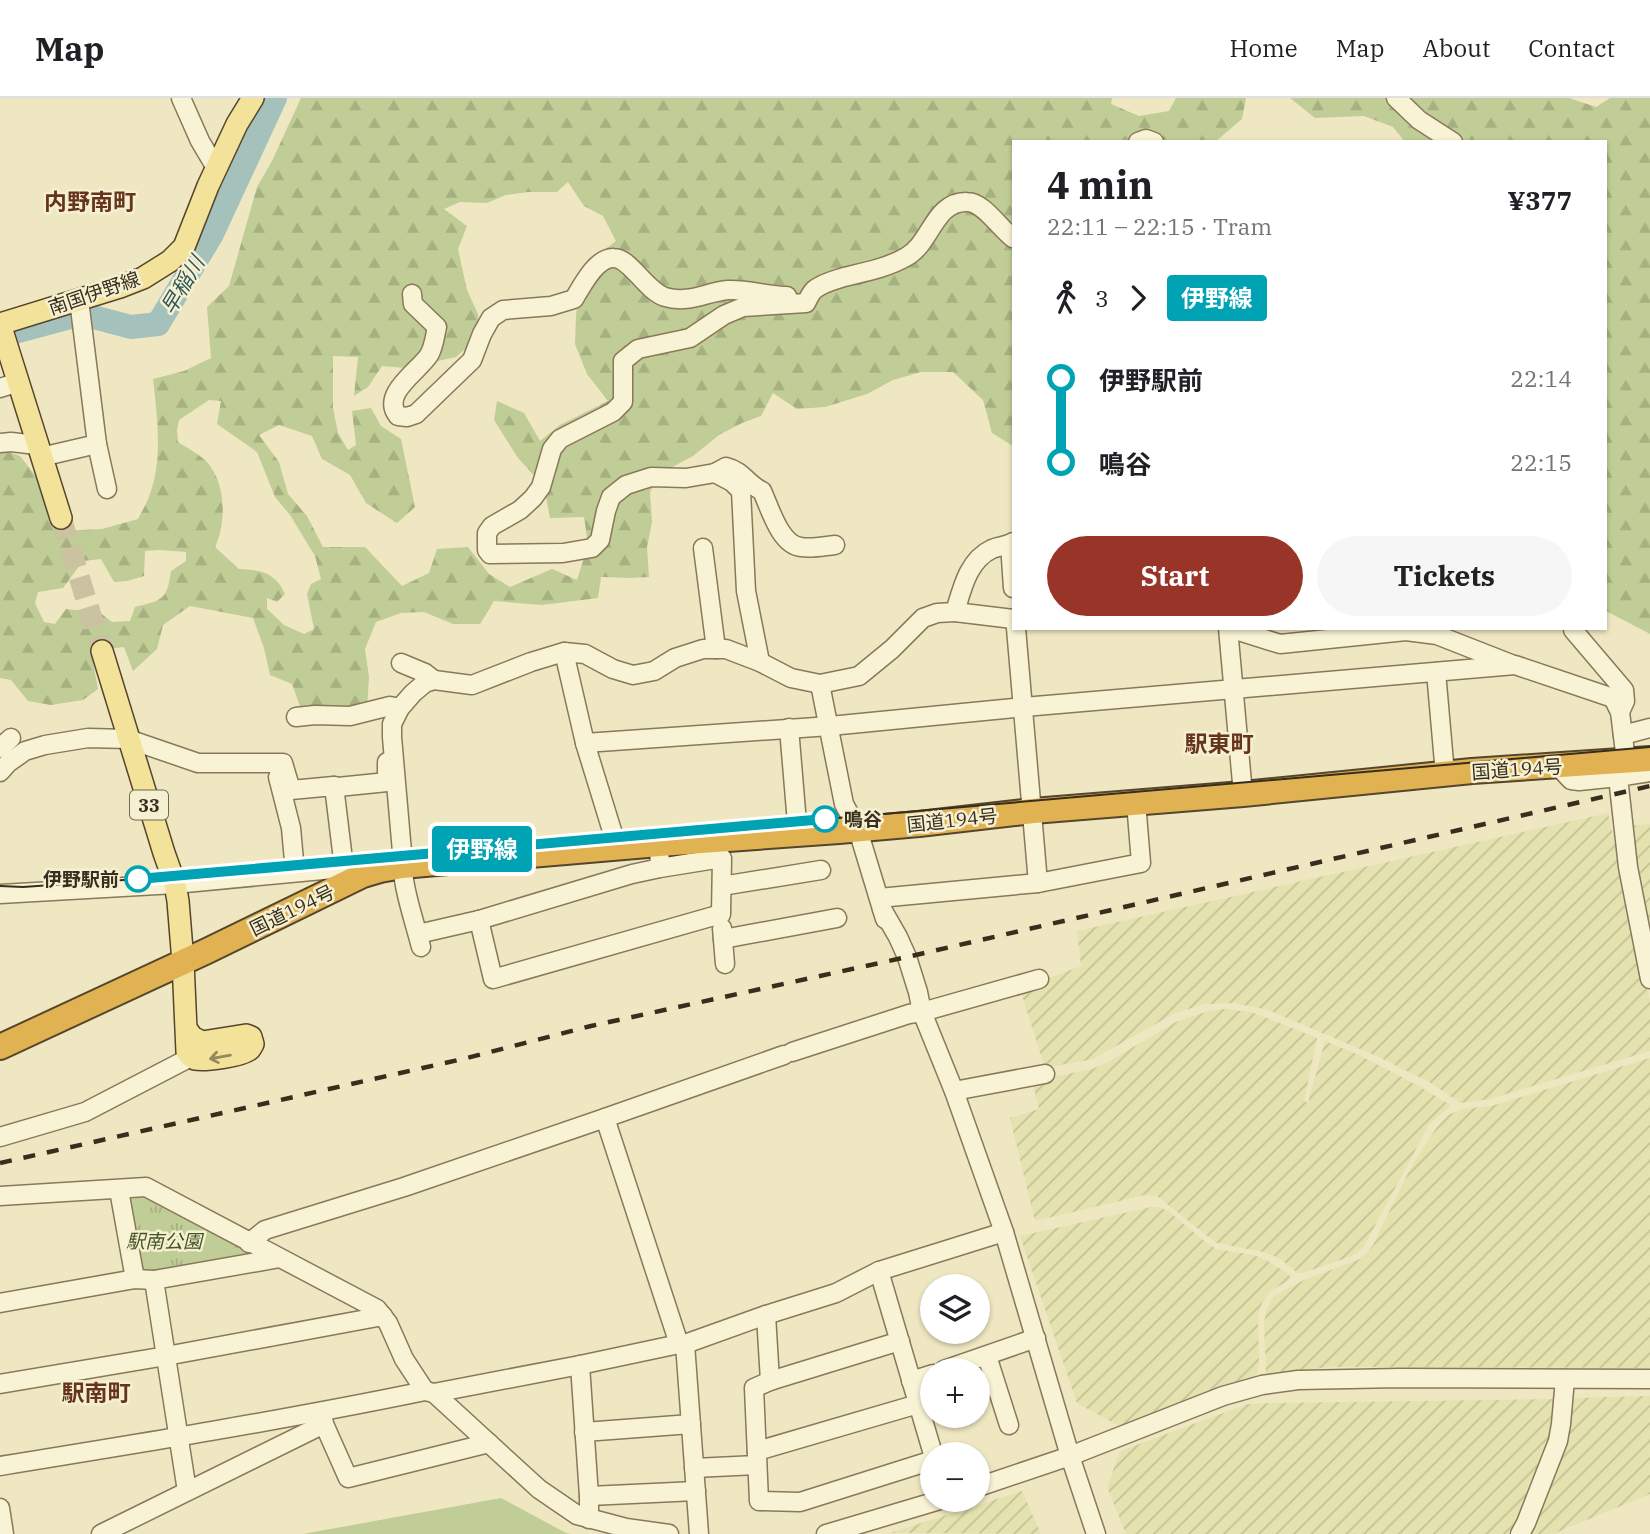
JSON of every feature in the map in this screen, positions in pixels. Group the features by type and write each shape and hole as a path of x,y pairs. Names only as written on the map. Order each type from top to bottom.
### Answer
{"highway":[{"name":"国道194号","path":"0,1047 183,962 354,872 617,847 858,830 1033,811 1445,774 1558,766 1631,766"}],"main road":[{"name":"南国伊野線","path":"61,518 39,451 10,385 2,329 143,278 170,261 184,247 216,168 253,98"},
{"name":"33","path":"102,651 175,884 183,962"},
{"path":"183,962 187,1052 191,1057 209,1059 243,1053 250,1050 253,1044 251,1037 246,1035 202,1042 192,1037 186,1028"}],"street":[{"path":"181,98 200,141 216,168"},
{"path":"1396,98 1419,120 1450,140"},
{"path":"412,294 413,304 437,327 430,353 398,389 394,401 398,416 407,417 416,414 472,360 491,318 503,310 551,306 574,299 588,275 603,261 614,258 624,262 654,292 677,299 699,298 730,290 773,296 791,295 893,264 909,256 922,244 940,215 955,204 969,202 979,206 1012,237"},
{"path":"815,289 806,303 743,307 724,315 690,338 638,349 623,361 623,402 612,412 560,439 552,449 541,487 534,498 520,510 492,526 487,533 487,550 490,554 563,553 593,548 600,540 611,497 626,485 650,477 686,478 715,473 726,467 744,475 757,489 762,484 779,530 787,541 799,547 835,545"},
{"path":"79,300 97,444 107,489"},
{"path":"0,443 11,442 39,451 97,444"},
{"path":"715,473 733,482 741,491 746,591 760,662"},
{"path":"955,612 967,576 978,558 1012,543"},
{"path":"703,548 716,649"},
{"path":"725,964 721,914 722,858 632,874 419,940 402,866 392,737 392,724 400,708 425,683 434,680 472,685 564,652 585,654 613,669 633,675 654,671 675,658 703,649 726,649 791,677 820,684 859,676 892,649 923,618 937,612 1012,619"},
{"path":"1016,630 1038,883"},
{"path":"1228,630 1243,794"},
{"path":"1234,630 1280,645 1406,631 1437,635 1613,698 1620,712 1631,766 1628,867 1650,979"},
{"path":"1573,630 1624,690 1625,701 1620,712"},
{"path":"599,647 633,675"},
{"path":"564,652 585,743 617,847"},
{"path":"401,663 425,673 434,680"},
{"path":"585,743 830,726 1515,665"},
{"path":"1436,673 1445,774"},
{"path":"820,684 844,804 858,830 895,959 922,1010 1004,1232 1070,1456 1096,1534"},
{"path":"296,717 350,716 390,706 400,708"},
{"path":"789,728 798,835"},
{"path":"1623,734 1650,728"},
{"path":"0,772 25,751 45,745 88,738 128,739 198,763 283,763 290,790 338,787 387,782 387,750 392,737"},
{"path":"278,763 280,788 291,828 295,872"},
{"path":"1631,766 1650,772"},
{"path":"0,894 175,884 295,872 354,872 334,786"},
{"path":"881,903 1038,883 1141,863 1136,803"},
{"path":"659,844 660,868"},
{"path":"722,886 821,870"},
{"path":"480,920 493,979 721,914"},
{"path":"723,939 837,918"},
{"path":"249,1243 265,1230 404,1187 788,1053 922,1010 1039,979"},
{"path":"0,1137 85,1112 191,1057"},
{"path":"954,1091 1045,1074"},
{"path":"605,1118 682,1344 699,1534"},
{"path":"0,1196 146,1188 376,1309 383,1316 404,1359 430,1392 539,1489 577,1516 626,1528 669,1534"},
{"path":"119,1190 135,1279"},
{"path":"0,1465 323,1418 430,1392 682,1344 836,1293 879,1271 1004,1232"},
{"path":"0,1303 135,1279 154,1280 280,1258"},
{"path":"879,1271 929,1442"},
{"path":"154,1280 187,1491"},
{"path":"766,1315 770,1381"},
{"path":"0,1384 383,1316"},
{"path":"981,1358 1035,1338"},
{"path":"900,1341 754,1388 759,1501 800,1502 920,1464"},
{"path":"987,1356 1009,1425"},
{"path":"580,1365 589,1519"},
{"path":"911,1381 920,1378"},
{"path":"990,1483 1070,1456 1223,1396 1262,1385 1298,1380 1351,1379 1650,1379"},
{"path":"1520,1534 1558,1441 1565,1379"},
{"path":"694,1468 757,1458 918,1404"},
{"path":"323,1418 348,1478 489,1443"},
{"path":"101,1534 323,1418"},
{"path":"584,1432 691,1424"},
{"path":"589,1496 696,1491"},
{"path":"826,1534 920,1506"},
{"path":"0,1508 4,1534"}],"shaded area":[{"path":"1608,813 1650,1000 1650,1051 1490,1099 1460,1103 1431,1083 1379,1057 1268,1010 1234,1003 1205,1004 1175,1013 1093,1059 1045,1068 1020,989 1081,966 1077,931"},
{"path":"1650,824 1650,953 1629,826"},
{"path":"1225,1009 1251,1012 1317,1038 1304,1101 1308,1103 1325,1041 1359,1055 1449,1104 1450,1107 1430,1123 1363,1248 1352,1256 1298,1273 1279,1258 1263,1252 1217,1243 1157,1196 1145,1195 1035,1221 1010,1118 1039,1109 1032,1081 1092,1069 1176,1022 1209,1011"},
{"path":"1650,1058 1650,1368 1328,1367 1266,1376 1264,1323 1267,1308 1274,1296 1304,1280 1360,1259 1367,1253 1412,1165 1448,1115 1463,1109 1491,1106"},
{"path":"1151,1207 1168,1211 1217,1249 1254,1255 1290,1276 1289,1280 1271,1291 1262,1303 1258,1316 1257,1376 1214,1389 1119,1426 1077,1403 1020,1236"},
{"path":"1650,1396 1650,1494 1553,1534 1529,1534 1561,1460 1572,1398"},
{"path":"1559,1399 1551,1444 1534,1485 1508,1534 1126,1534 1107,1487 1120,1451 1248,1404"},
{"path":"1022,1491 1041,1534 890,1533 956,1512 990,1512 990,1501"}],"green space":[{"path":"301,98 1112,98 1111,104 1139,116 1169,111 1176,98 1246,98 1242,119 1217,140 1012,140 1012,445 992,433 983,400 953,372 921,372 893,380 867,394 825,407 797,409 773,393 761,416 719,435 693,456 663,472 650,492 652,522 647,547 649,577 601,577 598,598 542,605 494,601 480,624 453,624 424,612 401,613 376,622 365,649 369,677 367,709 351,712 330,705 301,709 292,684 270,675 253,618 190,606 163,625 157,649 133,671 124,647 91,651 98,689 83,700 51,705 28,701 11,680 0,678 0,449 20,456 38,479 60,531 102,529 138,519 150,494 157,466 158,437 153,379 184,371 211,358 207,307 229,286 257,187","holes":["568,182 584,206 603,216 616,241 593,258 579,287 576,316 575,344 587,374 608,401 560,425 540,441 524,413 497,401 494,420 518,458 544,486 550,518 584,517 588,545 577,580 552,569 510,587 489,574 468,547 437,549 429,573 402,586 365,547 323,547 307,516 288,494 279,462 259,435 279,425 312,436 322,459 350,475 366,503 397,523 415,507 401,439 381,426 371,408 352,411 356,445 348,450 338,433 333,408 333,356 358,357 354,396 368,387 382,366 406,368 456,357 479,337 478,314 467,290 458,249 467,226 444,209 460,202 487,203 506,195 557,192","209,400 221,401 217,424 257,452 275,497 290,515 315,556 321,579 311,584 307,594 314,629 304,634 284,625 267,609 267,598 277,602 285,594 277,581 261,572 239,569 215,547 223,514 218,480 206,461 178,442 177,430 179,420","145,551 186,552 186,561 171,571 168,588 162,597 135,607 130,621 112,622 99,612 66,609 55,624 44,622 35,603 38,592 63,588 83,561 101,559 114,582 127,581 144,576"]},
{"path":"1290,98 1569,98 1596,107 1610,98 1650,98 1650,634 1607,611 1607,140 1403,140 1393,127 1364,116 1315,118"},
{"name":"駅南公園","path":"146,1197 250,1250 251,1258 144,1275 138,1269 128,1199"},
{"path":"501,1498 572,1534 303,1534"}],"waterway":[{"name":"早稲川","path":"0,336 82,314 131,327 158,324 212,234 275,98"}],"tunnel":[{"path":"61,518 102,651"}],"tram line":[{"path":"0,886 23,887 138,879 1650,747"},
{"name":"伊野線","path":"138,879 825,819"}],"railway":[{"path":"0,1163 1650,786"}],"place":[{"name":"鳴谷","path":"825,819"},
{"name":"伊野駅前","path":"138,879"}],"district":[{"name":"内野南町","path":"90,201"},
{"name":"駅東町","path":"1219,743"},
{"name":"駅南町","path":"96,1392"}]}
